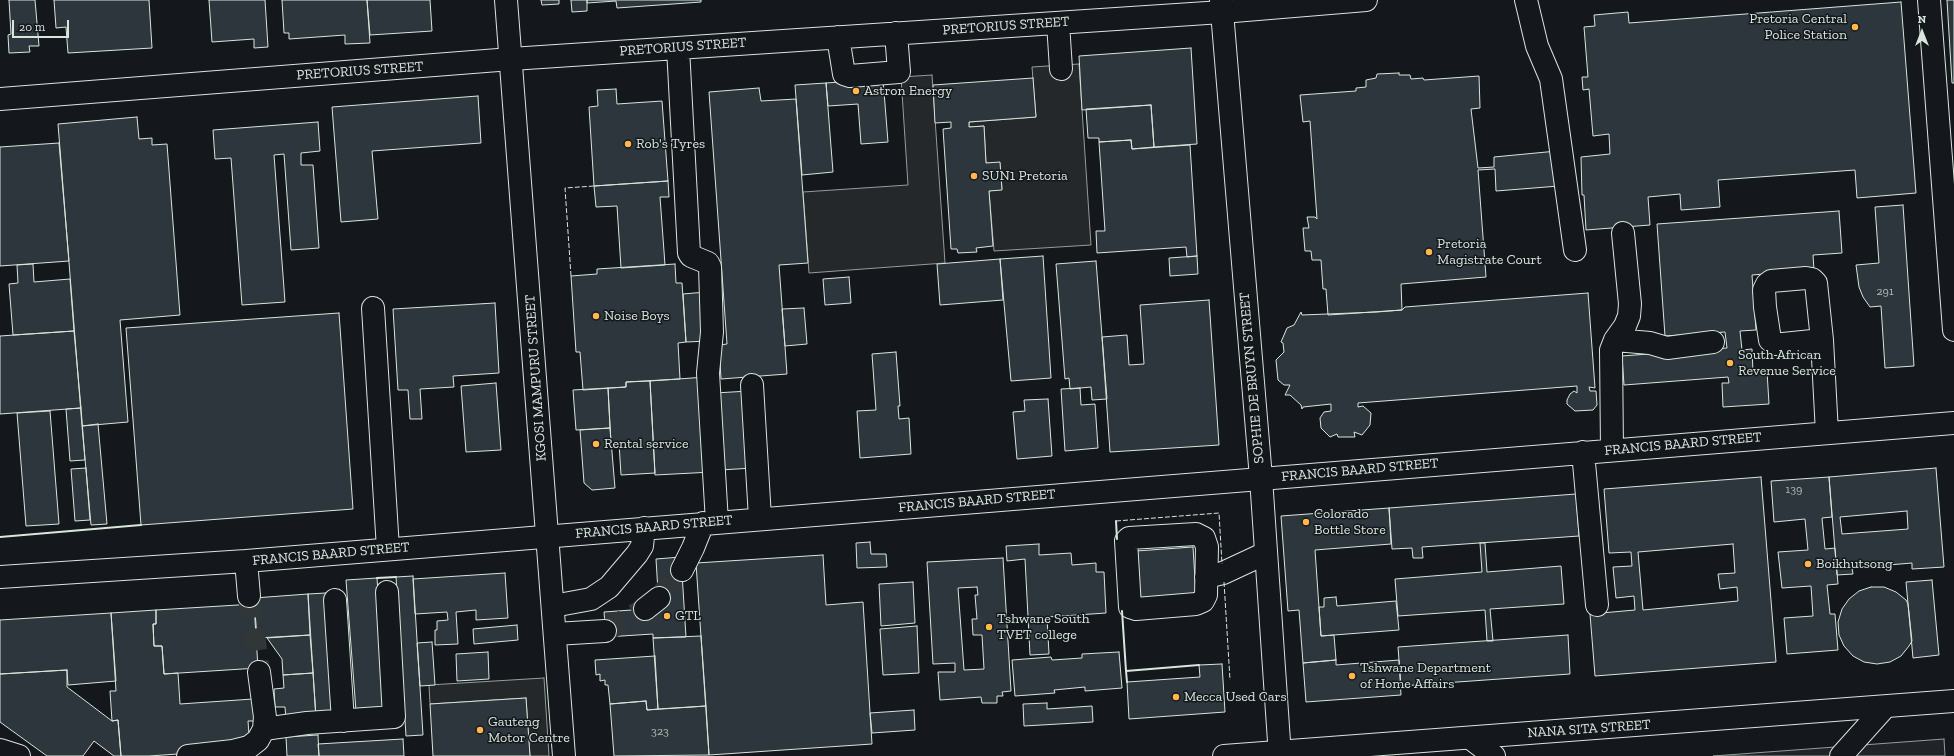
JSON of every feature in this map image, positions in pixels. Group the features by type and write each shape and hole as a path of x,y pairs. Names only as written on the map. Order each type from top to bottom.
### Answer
{"street":[{"name":"KGOSI MAMPURU STREET","path":"506,0 564,756"},
{"name":"PRETORIUS STREET","path":"0,99 511,59 1058,22 1221,6 1366,0"},
{"path":"1526,0 1537,46 1551,78 1575,250"},
{"path":"1929,0 1954,330"},
{"name":"SOPHIE DE BRUYN STREET","path":"1221,6 1261,478 1280,754"},
{"path":"1058,22 1061,69"},
{"path":"838,37 839,53 844,74 850,76 899,72 896,33"},
{"path":"678,48 689,253 691,256 708,264 710,267 712,332 708,373 710,522 693,548 682,570"},
{"path":"1612,450 1611,350 1615,340 1625,326 1629,316 1630,304 1623,233"},
{"path":"374,308 388,549"},
{"path":"1615,340 1650,343 1667,348 1713,342"},
{"path":"1822,340 1827,433"},
{"path":"752,385 760,518"},
{"name":"FRANCIS BAARD STREET","path":"0,577 246,561 548,535 1954,423"},
{"path":"1583,452 1597,605"},
{"path":"553,606 590,599 609,586 637,554 642,546 644,528"},
{"path":"1196,534 1204,538 1207,547 1206,577 1206,595 1203,601 1196,604 1136,610 1130,607 1126,541 1129,538 1196,534"},
{"path":"1206,577 1223,573 1266,553"},
{"path":"246,561 249,596"},
{"path":"264,729 343,720 394,717 387,592"},
{"path":"335,600 343,720"},
{"path":"555,634 605,631"},
{"path":"188,756 233,751 249,747 258,740 264,729 265,717 259,672"},
{"name":"NANA SITA STREET","path":"1224,756 1280,754 1954,701"},
{"path":"1840,756 1885,706"},
{"path":"1470,738 1494,756"},
{"path":"0,750 19,756"}],"shaded area":[{"path":"1079,64 1091,245 994,251 989,191 1002,189 1000,163 986,163 984,126 969,127 969,122 1036,117 1032,67"},
{"path":"932,75 945,263 809,273 803,192 908,185 901,77"},
{"path":"544,678 549,756 530,756 526,698 430,704 429,685"},
{"path":"1944,739 1945,756 1713,756"}],"building":[{"path":"9,0 35,0 39,46 29,46 30,52 9,53 8,35 11,34"},
{"path":"54,0 149,0 152,48 68,53 66,27 56,28"},
{"path":"209,0 265,0 268,47 254,48 254,39 212,42"},
{"path":"282,0 367,0 370,43 345,44 345,35 289,39 289,33 284,33"},
{"path":"367,0 430,0 432,31 370,35"},
{"path":"541,0 559,0 559,4 542,5"},
{"path":"571,0 587,0 587,11 572,12"},
{"path":"587,0 701,0 701,2 617,8 616,1 587,3"},
{"path":"1947,0 1954,0 1954,83 1952,83"},
{"path":"1901,2 1916,193 1857,198 1855,170 1718,180 1720,207 1681,210 1680,194 1648,197 1650,225 1586,230 1584,195 1582,195 1581,157 1610,154 1609,134 1593,136 1589,89 1583,90 1582,77 1588,77 1584,27 1595,26 1594,15 1628,12 1629,23"},
{"path":"1191,48 1197,144 1154,147 1151,105 1082,110 1079,56"},
{"path":"1399,73 1399,75 1410,75 1411,79 1423,78 1424,80 1479,76 1480,108 1471,109 1478,168 1494,167 1494,157 1557,151 1559,186 1496,191 1495,169 1478,170 1486,277 1401,284 1402,310 1328,315 1326,289 1323,289 1321,260 1312,260 1311,251 1305,251 1303,228 1309,228 1307,217 1315,217 1317,219 1310,121 1303,122 1300,95 1356,91 1356,88 1366,87 1366,80 1376,78 1377,74"},
{"name":"SUN1 Pretoria","path":"1033,78 1036,117 969,122 969,127 984,126 986,163 1000,162 1002,190 989,191 993,246 976,248 977,252 958,253 957,249 951,249 943,129 951,128 951,122 935,123 933,85"},
{"path":"883,79 888,142 861,144 858,104 828,106 826,83"},
{"path":"826,83 833,172 802,175 795,85"},
{"path":"759,88 761,101 796,99 808,263 779,265 787,374 721,379 719,345 727,344 709,92"},
{"name":"Rob's Tyres","path":"616,89 617,104 662,101 668,181 594,186 589,107 598,106 597,90"},
{"path":"478,96 481,143 372,151 378,219 341,222 332,107"},
{"path":"1151,105 1154,147 1132,149 1131,140 1099,142 1099,138 1088,138 1086,109"},
{"path":"137,117 139,139 152,138 152,145 167,144 180,315 120,320 128,422 82,426 58,124"},
{"path":"318,122 320,151 301,153 301,165 313,165 319,248 291,250 284,154 274,155 285,302 242,305 231,158 215,159 213,130"},
{"path":"1131,140 1132,149 1190,145 1197,256 1187,257 1186,247 1097,253 1096,231 1105,231 1099,142"},
{"path":"59,143 69,261 0,266 0,147"},
{"path":"668,181 669,197 660,197 665,265 621,268 617,206 596,207 594,186"},
{"path":"1903,205 1914,366 1885,368 1881,306 1870,307 1863,297 1859,287 1856,265 1879,263 1875,207"},
{"path":"1839,211 1842,253 1813,255 1814,270 1752,275 1756,330 1740,331 1742,350 1752,349 1753,372 1767,371 1769,404 1723,407 1722,383 1729,383 1728,377 1624,385 1622,356 1727,348 1725,332 1665,336 1657,224"},
{"path":"1043,256 1051,378 1011,381 1000,259"},
{"path":"1197,256 1198,274 1170,276 1169,258"},
{"path":"1000,259 1003,300 940,305 937,264"},
{"path":"1096,261 1107,399 1092,400 1091,387 1070,389 1069,378 1065,379 1056,264"},
{"path":"33,264 34,282 70,279 74,331 13,335 9,284 18,283 17,265"},
{"path":"675,264 676,283 682,283 686,342 678,343 680,379 626,382 626,387 583,390 580,352 576,352 571,276 597,274 597,269"},
{"path":"849,277 851,303 825,305 823,279"},
{"path":"706,292 709,341 686,342 683,294"},
{"path":"1588,293 1595,388 1589,387 1590,391 1596,391 1597,405 1593,410 1575,411 1567,404 1570,394 1574,391 1577,393 1577,386 1358,403 1358,407 1363,406 1371,413 1370,425 1362,435 1354,432 1355,437 1338,437 1337,434 1330,437 1321,428 1320,418 1324,412 1331,411 1331,404 1303,407 1302,409 1301,405 1290,395 1285,395 1290,385 1284,385 1278,380 1276,360 1284,352 1283,343 1281,342 1287,328 1294,325 1301,312 1302,315 1377,312 1402,310 1405,307"},
{"path":"1209,300 1219,445 1110,452 1102,337 1127,335 1129,365 1144,364 1140,305"},
{"path":"495,303 499,373 453,376 454,387 420,389 422,419 410,419 408,390 398,390 393,309"},
{"path":"804,308 807,344 785,346 782,309"},
{"path":"339,313 353,509 141,525 126,328"},
{"path":"74,331 81,408 0,414 0,336"},
{"path":"896,352 900,406 898,406 899,419 909,418 911,454 860,458 857,411 876,410 872,354"},
{"path":"706,377 712,472 655,475 650,381"},
{"path":"650,381 655,473 621,475 619,443 611,444 608,388 626,387 626,382"},
{"path":"496,383 501,450 466,452 461,386"},
{"path":"608,388 610,428 576,430 573,390"},
{"path":"1080,388 1081,405 1095,404 1098,448 1065,451 1061,389"},
{"path":"749,391 753,468 720,470 715,393"},
{"path":"1048,399 1052,456 1017,459 1013,412 1025,411 1024,400"},
{"path":"81,408 85,460 70,461 66,409"},
{"path":"50,411 59,524 26,526 17,413"},
{"path":"98,424 107,524 91,525 82,426"},
{"path":"610,428 615,488 592,490 584,483 580,430"},
{"path":"86,468 90,520 75,521 71,469"},
{"path":"1936,468 1944,567 1912,569 1912,563 1852,568 1853,574 1837,575 1829,477","holes":["1907,511 1908,529 1842,534 1840,517"]},
{"path":"1761,477 1776,662 1595,676 1590,614 1635,610 1634,596 1616,598 1613,567 1632,566 1631,552 1609,553 1604,489","holes":["1733,544 1735,573 1718,574 1720,589 1737,587 1738,601 1643,610 1638,552"]},
{"name":"Boikhutsong","path":"1829,477 1832,517 1822,518 1825,549 1835,548 1838,584 1827,585 1830,614 1835,614 1838,650 1787,654 1784,618 1813,616 1811,586 1782,588 1778,552 1808,550 1805,519 1774,522 1771,481"},
{"path":"1576,494 1579,536 1422,547 1423,558 1413,558 1412,548 1392,549 1389,508"},
{"path":"1389,508 1391,544 1315,550 1321,636 1334,635 1336,660 1303,663 1299,610 1288,611 1281,516"},
{"path":"870,542 871,554 886,554 887,567 857,568 856,543"},
{"path":"1480,543 1485,543 1487,572 1561,566 1564,604 1490,609 1493,641 1487,641 1485,610 1398,616 1395,579 1482,572"},
{"path":"1039,544 1039,555 1071,553 1072,565 1096,563 1096,572 1104,572 1106,613 1047,617 1049,654 1030,655 1025,559 1007,561 1006,546"},
{"path":"1193,547 1196,595 1138,599 1136,551"},
{"path":"823,555 826,605 863,602 872,744 709,755 696,563"},
{"path":"681,557 686,637 653,638 653,634 606,637 604,612 659,608 656,559"},
{"name":"Tshwane South TVET college","path":"1003,558 1011,691 1002,692 1003,696 997,696 997,703 982,703 981,697 940,700 938,672 955,672 955,663 933,664 927,562","holes":["977,587 978,595 975,595 977,619 972,619 973,635 982,635 984,669 964,670 958,588"]},
{"path":"505,573 508,618 476,620 476,610 456,612 458,644 435,645 435,630 437,630 437,621 448,620 447,612 415,614 413,579"},
{"path":"413,576 423,735 406,736 396,577"},
{"path":"377,578 386,708 356,711 346,580"},
{"path":"1932,580 1939,655 1913,658 1906,582"},
{"path":"913,582 915,623 881,626 879,584"},
{"path":"1871,587 1884,587 1896,592 1906,600 1908,604 1912,641 1901,656 1890,662 1877,664 1864,662 1853,656 1844,646 1839,635 1838,622 1842,609 1849,599 1859,591"},
{"path":"326,593 334,717 316,718 308,594"},
{"path":"308,594 310,635 257,638 254,598"},
{"path":"1336,597 1337,606 1396,601 1399,630 1321,636 1319,607 1324,607 1324,598"},
{"path":"254,604 258,668 164,674 162,646 154,646 153,624 156,624 156,610"},
{"path":"156,610 156,624 153,624 154,646 162,646 164,674 178,673 180,704 253,699 254,721 248,721 250,749 149,756 121,756 118,720 112,721 110,691 116,691 111,613"},
{"path":"111,613 116,681 68,685 67,670 0,674 0,620"},
{"path":"517,625 518,640 474,644 473,629"},
{"path":"917,626 919,673 883,675 880,629"},
{"path":"310,635 313,673 283,675 282,659 267,638"},
{"path":"1568,635 1570,674 1401,686 1398,647"},
{"path":"701,636 706,706 658,709 653,638"},
{"path":"432,642 435,685 420,686 417,643"},
{"path":"488,652 489,679 457,681 456,654"},
{"path":"1119,652 1122,688 1085,691 1085,687 1054,690 1055,693 1015,696 1012,660 1051,657 1052,660 1082,658 1082,654"},
{"path":"655,656 658,709 647,710 646,701 610,704 608,685 605,685 605,680 600,681 600,674 596,675 595,660"},
{"name":"Tshwane Department of Home Affairs","path":"1336,660 1336,665 1399,660 1401,695 1306,702 1303,663"},
{"name":"Mecca Used Cars","path":"1222,664 1225,712 1129,719 1127,682 1200,677 1199,665"},
{"path":"67,670 67,687 112,721 118,720 121,756 114,756 94,741 83,756 47,756 0,722 0,674"},
{"path":"313,673 316,718 286,720 285,707 275,707 274,689 284,688 283,675"},
{"name":"Gauteng Motor Centre","path":"526,698 530,756 433,756 430,704"},
{"name":"Gauteng Motor Centre","path":"646,701 647,710 706,706 709,755 614,756 610,704"},
{"path":"1047,703 1047,709 1092,706 1093,722 1024,726 1023,704"},
{"path":"914,710 915,730 872,733 870,713"},
{"path":"318,735 319,756 287,756 286,737"},
{"path":"403,739 404,756 319,756 318,744"}],"tunnel":[{"path":"659,598 682,570"},
{"path":"249,596 259,672"},
{"path":"605,631 645,609"}],"fence":[{"path":"571,276 565,188 594,186"},
{"path":"1116,521 1219,513 1222,564"},
{"path":"1224,582 1230,680"}],"wall":[{"path":"1116,521 1117,539"},
{"path":"0,537 141,525"},
{"path":"377,578 396,577"},
{"path":"1122,611 1126,671"},
{"path":"1127,682 1126,671 1199,665"}],"place":[{"name":"Pretoria Central Police Station","path":"1855,27"},
{"name":"Astron Energy","path":"856,91"},
{"name":"Rob's Tyres","path":"628,144"},
{"name":"SUN1 Pretoria","path":"974,176"},
{"name":"Pretoria Magistrate Court","path":"1429,252"},
{"name":"Noise Boys","path":"596,316"},
{"name":"South African Revenue Service","path":"1730,363"},
{"name":"Rental service","path":"596,444"},
{"name":"Colorado Bottle Store","path":"1306,522"},
{"name":"Boikhutsong","path":"1808,564"},
{"name":"GTL","path":"667,616"},
{"name":"Tshwane South TVET college","path":"989,627"},
{"name":"Tshwane Department of Home Affairs","path":"1352,676"},
{"name":"Mecca Used Cars","path":"1176,697"},
{"name":"Gauteng Motor Centre","path":"480,730"}]}
